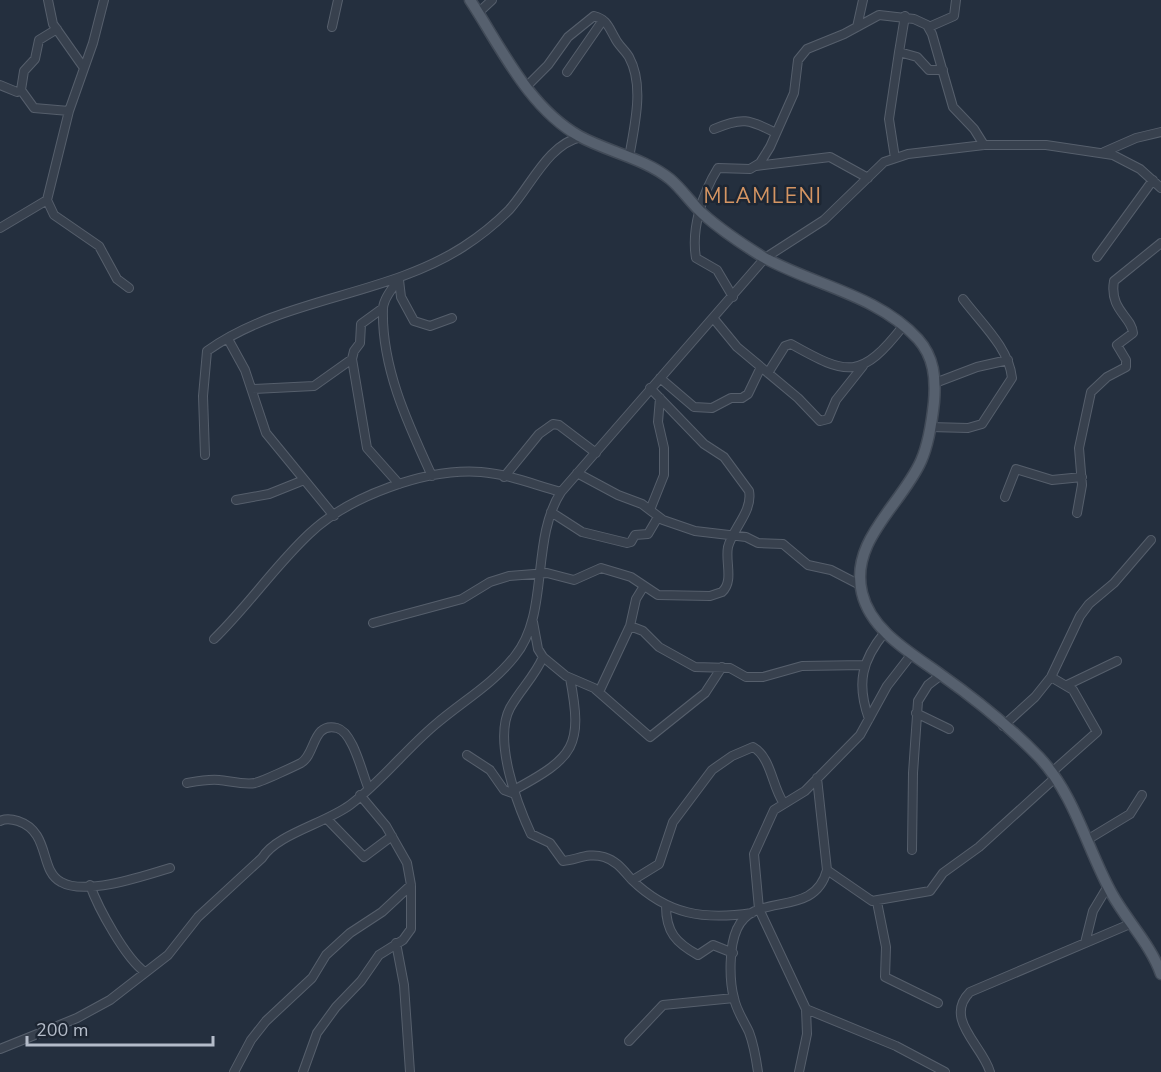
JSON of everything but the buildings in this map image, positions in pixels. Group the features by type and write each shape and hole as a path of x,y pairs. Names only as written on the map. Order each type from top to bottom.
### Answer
{"main road":[{"path":"470,0 526,87 561,124 581,137 649,166 671,180 700,212 722,231 765,258 861,300 904,325 927,352 935,373 930,428 920,463 869,540 860,585 870,612 885,632 1003,726 1053,775 1108,886 1130,924 1152,954 1161,974"}],"street":[{"path":"48,0 50,14 57,29 84,68"},
{"path":"104,0 69,111 47,200 54,214 99,246 117,279 129,288"},
{"path":"332,27 338,0"},
{"path":"478,13 492,0"},
{"path":"857,27 863,0"},
{"path":"756,166 765,156 794,93 800,55 807,49 879,15 905,16 929,27 954,16 956,0"},
{"path":"526,87 548,66 578,27 594,16 603,20 629,56 636,81 629,158"},
{"path":"895,158 889,119 905,16"},
{"path":"567,72 603,20"},
{"path":"929,27 953,107 974,129 984,145"},
{"path":"57,29 39,40 35,59 25,68 21,90 34,108 69,111"},
{"path":"899,52 917,57 927,69 942,70"},
{"path":"0,85 17,92 21,90"},
{"path":"714,129 742,120 776,133"},
{"path":"205,455 205,353 267,319 328,302 433,264 487,232 509,209 560,144 563,133 561,124"},
{"path":"1104,152 1136,138 1161,132"},
{"path":"560,144 581,137"},
{"path":"0,1049 93,1010 168,955 198,917 262,858 270,846 328,820 360,795 437,723 497,678 517,654 532,618 538,573 551,512 561,492 765,258 824,220 882,164 895,158 984,145 1046,145 1104,152 1130,163 1161,188"},
{"path":"733,297 717,270 696,258 694,237 700,212 718,168 750,169 756,166 830,157 868,178"},
{"path":"1097,257 1153,180"},
{"path":"0,228 47,200"},
{"path":"1077,513 1082,477 1079,448 1091,392 1107,377 1126,367 1126,360 1117,345 1133,333 1132,327 1121,315 1115,301 1113,281 1161,243"},
{"path":"398,278 383,308 393,383 432,476"},
{"path":"398,278 401,297 414,321 430,326 452,318"},
{"path":"930,428 968,428 982,424 1012,378 1008,360 963,299"},
{"path":"383,308 362,324 360,343 352,359 366,446 399,484"},
{"path":"714,319 737,347 823,422 836,400 863,366 891,341 904,325"},
{"path":"228,339 239,357 252,389 266,433 334,516"},
{"path":"660,378 694,407 712,408 731,398 742,398 748,394 765,370 786,346 791,344 837,367 850,370 863,366"},
{"path":"252,389 314,386 352,359"},
{"path":"935,383 977,367 1008,360"},
{"path":"373,623 462,598 500,578 538,573 574,580 601,568 631,577 658,595 710,596 722,592 729,581 728,553 732,536 747,510 749,491 724,457 704,444 650,388"},
{"path":"650,510 664,475 664,448 658,422 660,399"},
{"path":"504,477 539,434 553,424 559,425 596,453"},
{"path":"1005,496 1016,469 1053,480 1082,477"},
{"path":"214,639 310,533 334,516 399,484 432,476 466,472 504,477 561,492"},
{"path":"577,473 650,510 658,517 695,531 746,537 758,543 783,544 808,565 831,570 860,585"},
{"path":"236,500 269,494 304,480"},
{"path":"551,512 582,532 627,543 631,542 637,534 648,534 658,517"},
{"path":"1003,726 1035,697 1051,676 1080,616 1089,604 1114,583 1151,540"},
{"path":"599,692 630,626 636,599 644,586"},
{"path":"532,618 538,649 543,657 570,678 599,692 650,737 705,693 722,668"},
{"path":"630,626 643,631 659,647 695,667 722,668 757,678 802,666 864,665"},
{"path":"869,719 862,686 864,665 870,652 885,632"},
{"path":"799,1072 807,1034 806,1009 756,911 754,854 771,815 783,802 796,798 860,735 886,686 911,655"},
{"path":"543,657 509,710 506,720 507,764 531,834 550,843 563,861 582,855 604,857 622,867 633,880 666,906 692,915 756,911 811,896 824,881 827,870 817,778"},
{"path":"1067,685 1117,661"},
{"path":"912,850 916,713 920,696 941,675"},
{"path":"827,870 866,898 877,902 930,891 943,873 979,847 1097,732 1073,690 1051,676"},
{"path":"467,755 490,770 504,790 515,792 546,773 561,760 576,738 576,710 570,678"},
{"path":"916,713 949,729"},
{"path":"187,783 206,780 258,782 305,760 312,750 315,737 324,730 335,728 340,729 353,746 368,787"},
{"path":"633,880 659,864 673,822 712,770 744,749 753,747 762,755 774,787 783,802"},
{"path":"303,1072 317,1033 336,1007 361,981 378,954 408,935 411,929 411,885 407,863 392,836 360,795"},
{"path":"1087,840 1130,814 1142,795"},
{"path":"0,821 14,819 32,828 39,836 54,876 60,882 72,886 120,881 170,868"},
{"path":"328,820 364,857 392,836"},
{"path":"90,885 98,906 130,958 145,972"},
{"path":"234,1072 251,1040 266,1021 312,978 326,955 350,933 382,912 411,885"},
{"path":"1086,944 1093,911 1108,886"},
{"path":"877,902 886,947 885,977 938,1003"},
{"path":"666,906 671,934 677,940 698,955 713,945 733,954"},
{"path":"756,911 737,929 733,954 734,998 750,1034 758,1072"},
{"path":"990,1072 963,1026 961,1005 966,996 1130,924"},
{"path":"396,943 404,985 410,1072"},
{"path":"629,1041 663,1005 734,998"},
{"path":"806,1009 896,1047 945,1072"}],"district":[{"name":"MLAMLENI","path":"763,196"}]}
